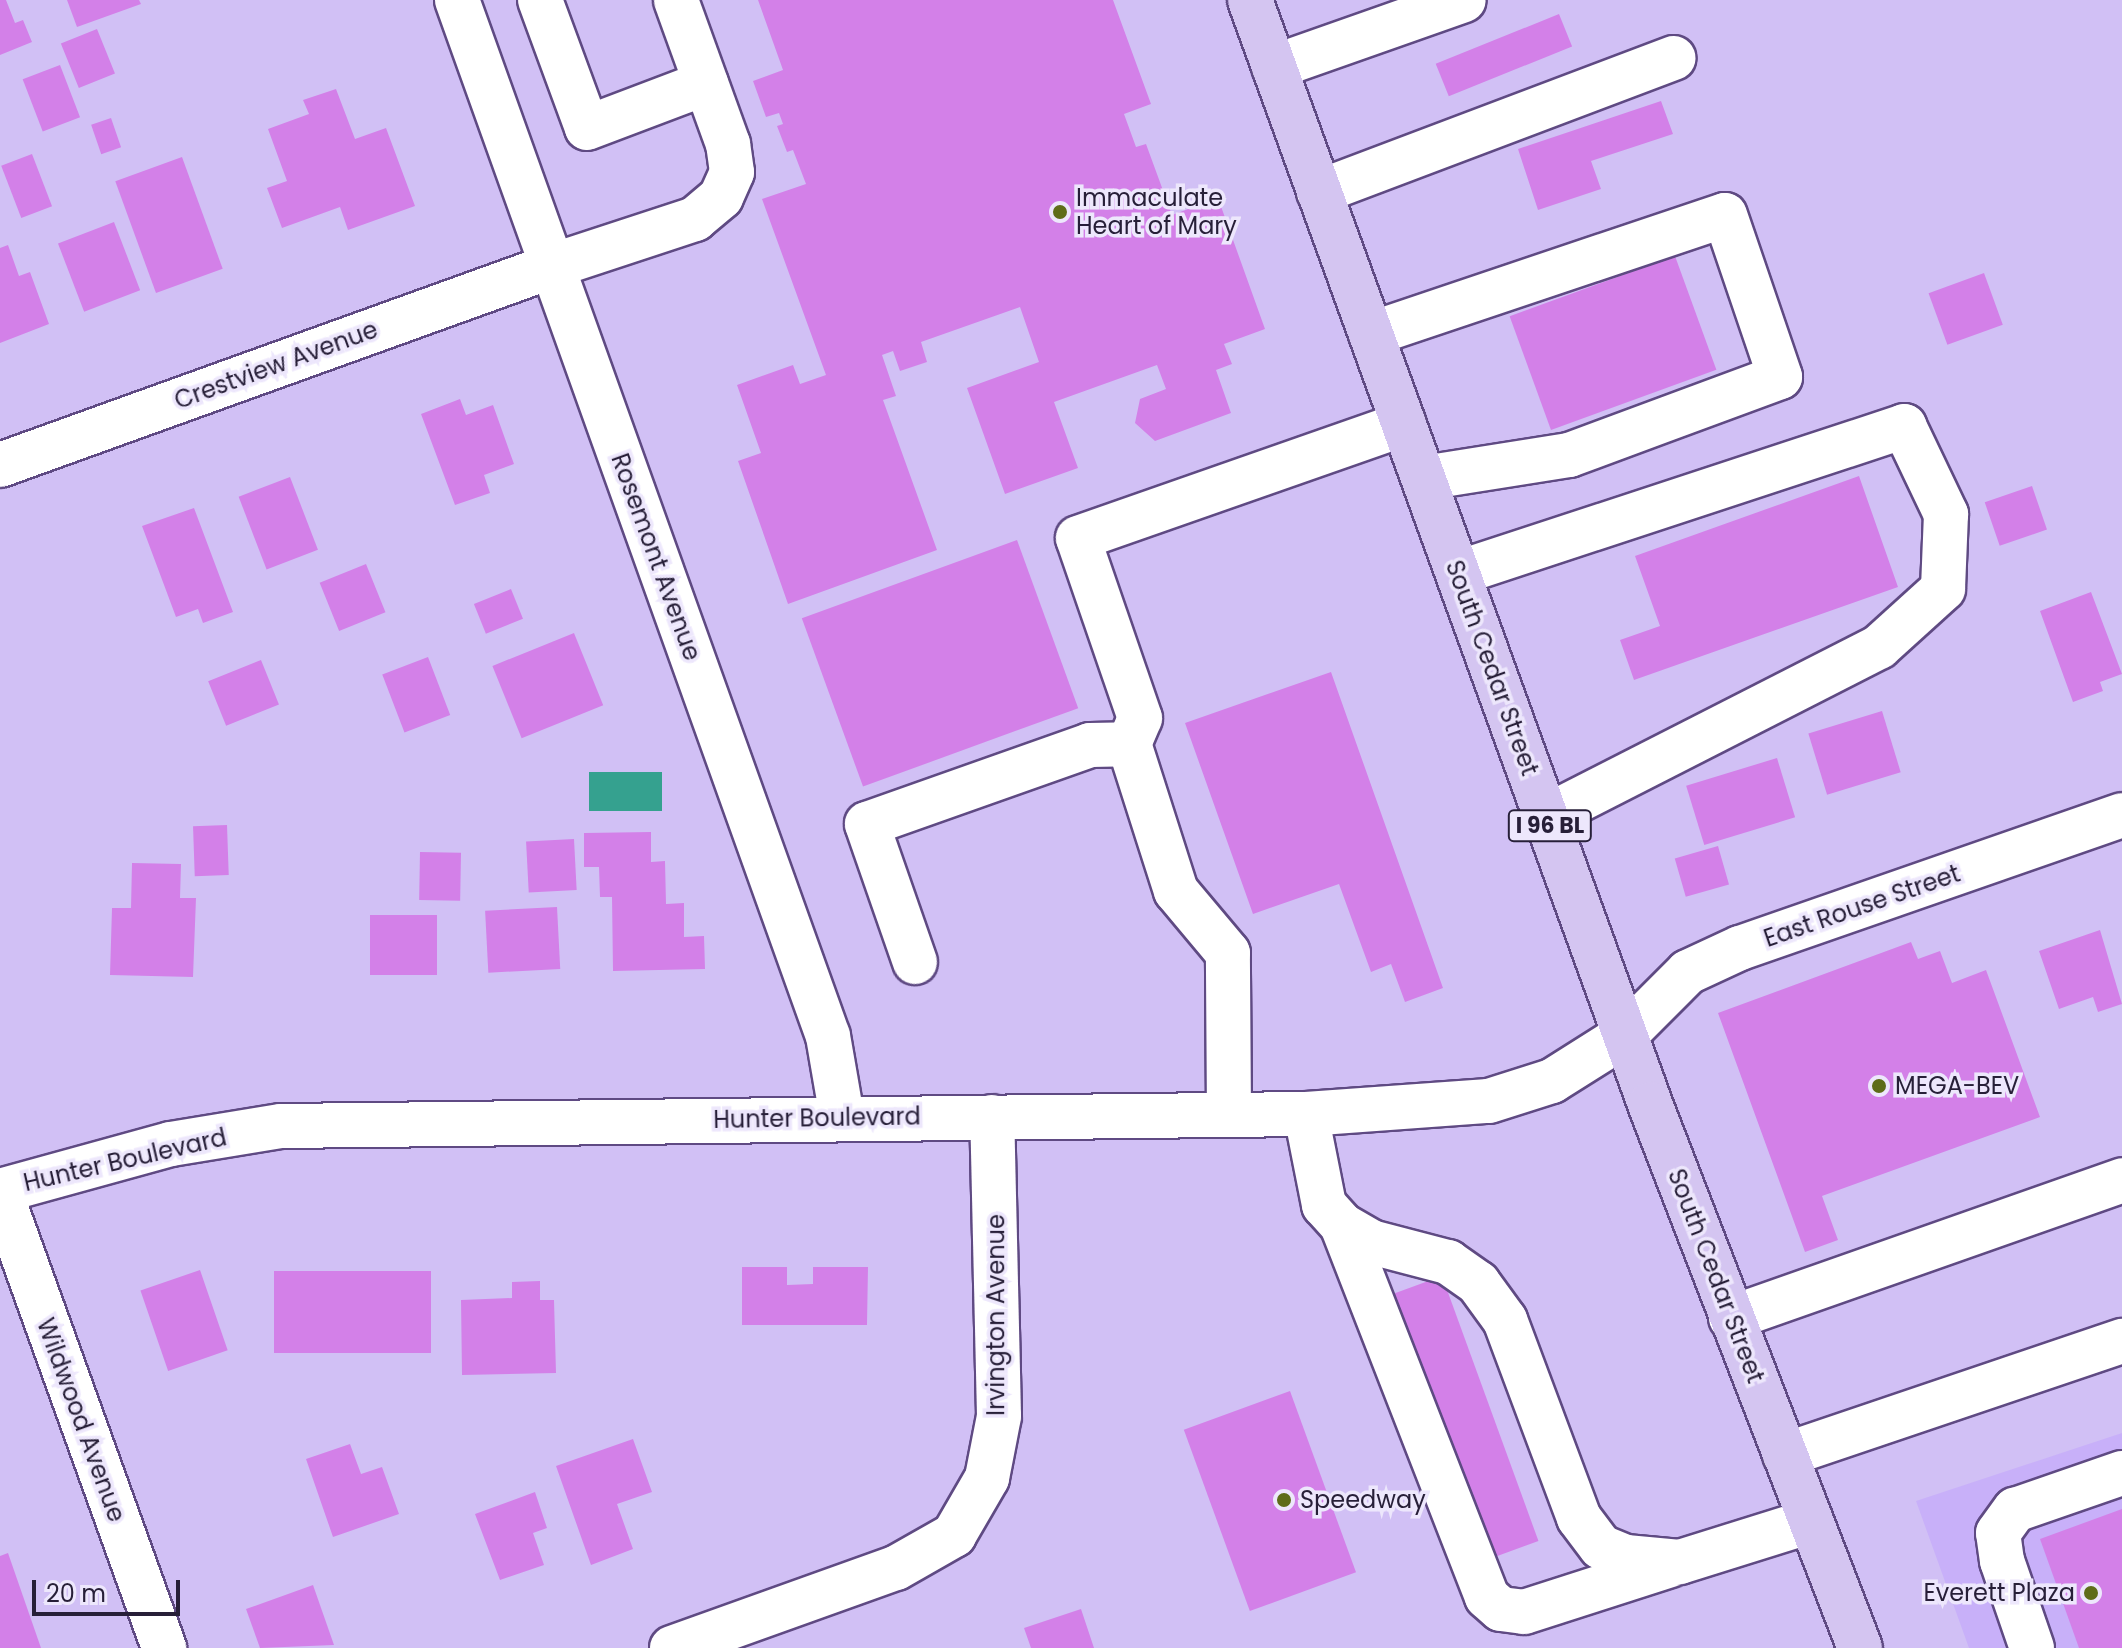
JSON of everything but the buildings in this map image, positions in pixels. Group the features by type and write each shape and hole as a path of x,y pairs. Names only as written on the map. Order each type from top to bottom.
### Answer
{"main road":[{"name":"South Cedar Street","path":"1250,0 1625,1035 1860,1648"}],"street":[{"name":"Rosemont Avenue","path":"457,0 828,1036 842,1117"},
{"path":"540,0 587,128 706,83"},
{"name":"Crestview Avenue","path":"0,465 552,266 695,219 721,197 732,172 706,83 676,0"},
{"path":"1274,67 1464,0"},
{"path":"1319,192 1674,58"},
{"path":"1371,334 1725,215 1780,377 1569,455 1424,478"},
{"path":"1229,1115 1228,953 1176,891 1129,744 1140,718 1078,538 1404,424"},
{"path":"1458,573 1904,426 1946,514 1943,589 1879,647 1546,817"},
{"path":"915,962 867,824 1090,745 1129,744"},
{"name":"East Rouse Street","path":"1625,1035 1688,972 1740,948 2122,815"},
{"name":"Hunter Boulevard","path":"0,1192 171,1144 281,1126 842,1117 1306,1114 1489,1101 1552,1081 1625,1035"},
{"path":"1306,1114 1324,1205 1342,1225 1371,1242 1448,1262 1478,1283 1505,1320 1579,1518 1601,1547 1626,1557 1680,1562"},
{"name":"Irvington Avenue","path":"672,1648 896,1568 954,1535 987,1478 999,1416 992,1117"},
{"path":"1731,1318 2122,1180"},
{"name":"Wildwood Avenue","path":"0,1192 164,1648"},
{"path":"1342,1225 1487,1597 1501,1609 1524,1612 1811,1521"},
{"path":"1785,1455 2122,1341"},
{"path":"2032,1648 2002,1561 1998,1533 2015,1510 2122,1473"}],"shaded area":[{"path":"589,772 662,772 662,811 589,811"},
{"path":"2122,1433 2122,1648 1969,1648 1916,1501"}],"place":[{"name":"Immaculate Heart of Mary","path":"1060,212"},
{"name":"MEGA-BEV","path":"1879,1086"},
{"name":"Speedway","path":"1284,1500"},
{"name":"Everett Plaza","path":"2091,1593"}]}
